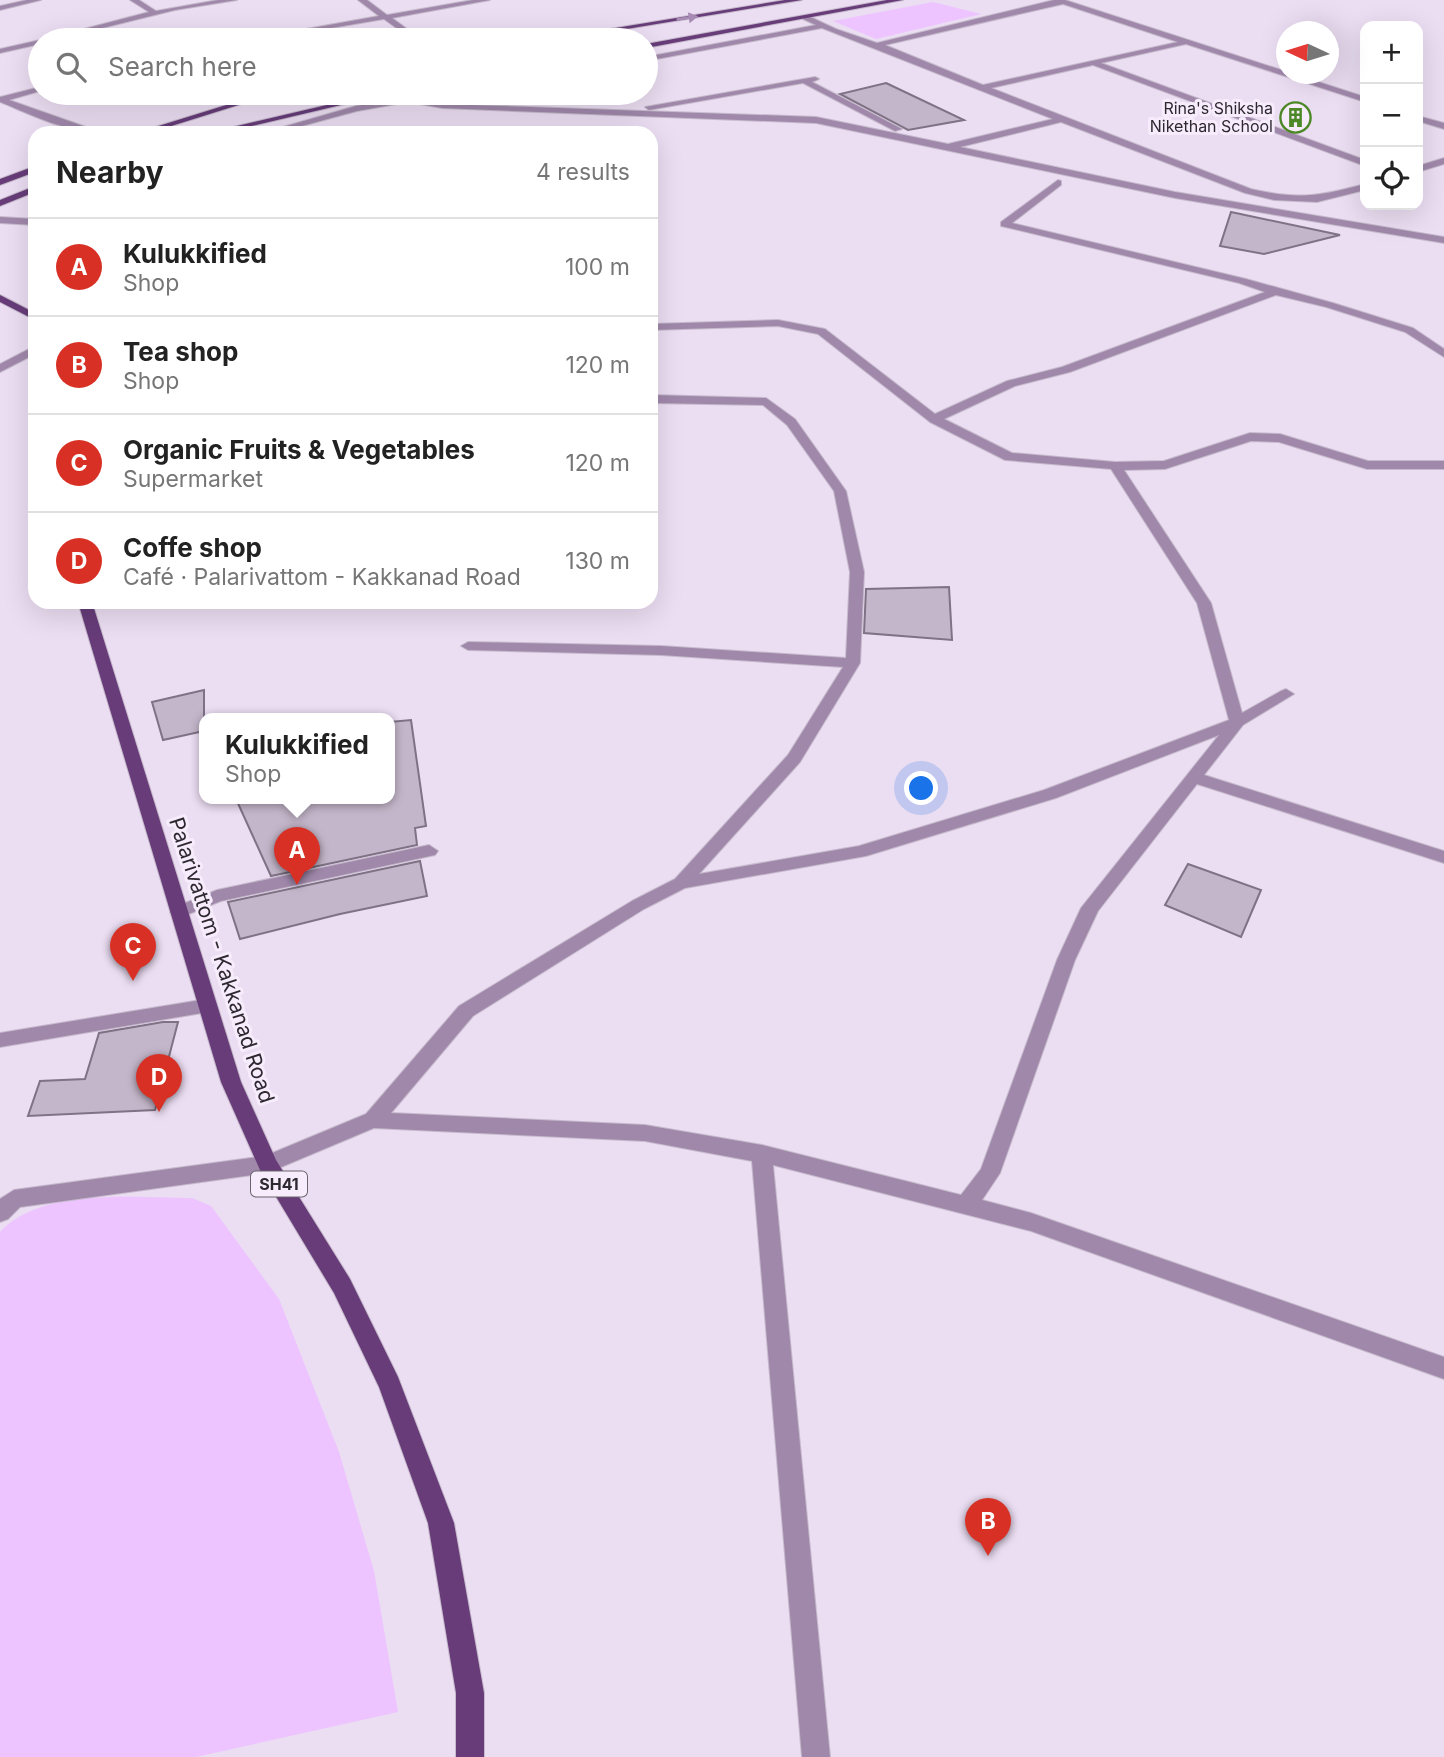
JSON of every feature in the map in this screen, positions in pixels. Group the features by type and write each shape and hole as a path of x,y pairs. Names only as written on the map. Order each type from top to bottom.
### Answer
{"main road":[{"path":"624,28 798,0"},
{"path":"658,44 899,0"},
{"path":"777,4 806,17"},
{"path":"162,126 233,105"},
{"path":"242,126 335,105"},
{"path":"0,182 28,172"},
{"path":"0,203 28,192"},
{"path":"0,298 28,313"},
{"name":"Palarivattom - Kakkanad Road","path":"87,609 231,1082 267,1164 342,1286 384,1372 441,1523 470,1693 470,1757"}],"street":[{"path":"0,8 37,0"},
{"path":"134,0 155,13"},
{"path":"94,28 155,13 233,0"},
{"path":"362,0 400,28"},
{"path":"316,28 486,0"},
{"path":"877,45 1060,1 1360,98"},
{"path":"806,17 823,26 1248,191 1293,199 1389,231"},
{"path":"658,57 823,26"},
{"path":"985,87 1186,42"},
{"path":"0,51 28,44"},
{"path":"1096,64 1360,161"},
{"path":"619,115 627,111 815,79"},
{"path":"804,80 923,142"},
{"path":"1,99 28,92"},
{"path":"1,99 75,126"},
{"path":"291,126 372,105"},
{"path":"437,105 619,115 816,120 1163,192 1444,240"},
{"path":"948,147 1063,119"},
{"path":"1423,120 1444,127"},
{"path":"1423,167 1444,161"},
{"path":"1058,183 1004,224 1242,281 1329,305 1409,330 1444,354"},
{"path":"1293,199 1317,199 1360,188"},
{"path":"0,220 28,222"},
{"path":"934,419 1011,383 1066,370 1275,292"},
{"path":"658,327 778,323 821,331 934,419 1010,457 1115,466 1165,465 1250,437 1280,438 1367,465 1444,465"},
{"path":"0,369 28,353"},
{"path":"658,399 766,402 790,422 840,491 857,572 853,663 794,758 681,883"},
{"path":"1115,466 1204,603 1237,722"},
{"path":"468,646 737,652 853,663"},
{"path":"373,1120 466,1011 638,905 681,883 860,852 1050,794 1237,722 1286,694"},
{"path":"966,1205 990,1173 1066,960 1090,908 1237,722"},
{"path":"1193,777 1444,857"},
{"path":"179,912 217,896 429,851"},
{"path":"0,1040 208,1006"},
{"path":"0,1213 14,1199 267,1164 373,1120 645,1133 762,1154 1031,1222 1444,1368"},
{"path":"762,1154 816,1757"}],"shaded area":[{"path":"933,2 981,14 876,39 833,21"},
{"path":"117,1197 192,1198 211,1206 279,1299 339,1452 374,1571 398,1712 196,1757 0,1757 0,1232 18,1218 64,1201"}],"building":[{"path":"886,83 964,120 908,130 840,94"},
{"path":"1231,212 1340,235 1264,254 1220,246"},
{"path":"949,587 952,640 864,633 866,589"},
{"path":"204,690 204,713 199,713 199,732 163,740 152,702"},
{"path":"411,720 426,826 415,828 417,845 271,876 238,804 395,804 395,722"},
{"path":"420,861 427,896 240,939 228,902"},
{"path":"1188,864 1261,890 1241,937 1165,905"},
{"path":"178,1022 155,1110 28,1116 40,1081 85,1079 99,1033"}],"place":[{"name":"Rina's Shiksha Nikethan School","path":"1296,117"},
{"name":"Kulukkified","path":"297,885"},
{"name":"Organic Fruits & Vegetables","path":"133,981"},
{"name":"Coffe shop","path":"159,1112"},
{"name":"Tea shop","path":"988,1556"}]}
